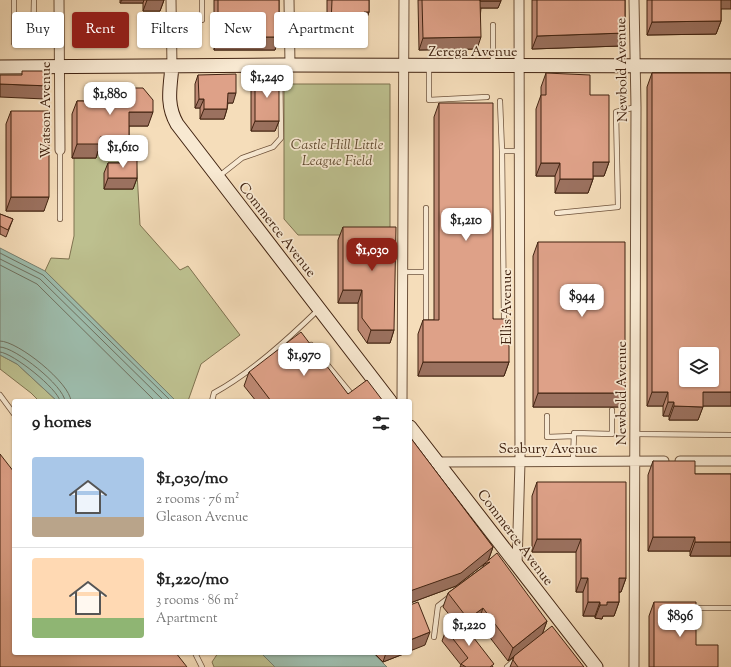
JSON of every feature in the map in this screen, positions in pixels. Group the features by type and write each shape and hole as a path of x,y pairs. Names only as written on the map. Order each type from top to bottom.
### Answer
{"main road":[{"name":"Zerega Avenue","path":"0,67 172,67 285,65 404,67 731,66"},
{"name":"Commerce Avenue","path":"172,67 169,99 171,113 218,177 388,399"},
{"name":"Commerce Avenue","path":"412,430 438,462 503,554 517,565 559,626 596,667"}],"street":[{"name":"Watson Avenue","path":"59,0 60,150"},
{"path":"171,0 172,67"},
{"path":"285,65 289,0"},
{"path":"402,399 404,0"},
{"name":"Ellis Avenue","path":"517,565 520,462 519,0"},
{"name":"Newbold Avenue","path":"634,0 636,107 634,667"},
{"name":"Seabury Avenue","path":"438,462 731,461"}],"lane":[{"path":"14,0 14,12"},
{"path":"34,0 34,12"},
{"path":"202,0 202,12"},
{"path":"493,25 493,67"},
{"path":"218,177 242,158 273,146 281,138 285,65"},
{"path":"429,67 429,100 487,97"},
{"path":"500,102 504,319"},
{"path":"557,213 618,207 616,112 636,107"},
{"name":"Watson Avenue","path":"60,150 60,219"},
{"path":"502,151 520,151"},
{"path":"426,208 426,330"},
{"path":"402,272 426,272"},
{"path":"212,399 214,393 229,385 298,330 319,309"},
{"path":"298,330 303,336"},
{"path":"308,342 352,395"},
{"path":"0,394 12,410"},
{"path":"547,416 547,437 574,436 574,433 612,434 612,410"},
{"path":"635,434 731,435"},
{"path":"573,461 574,436"},
{"path":"434,637 438,606 456,593"},
{"path":"688,608 731,608"},
{"path":"196,655 203,667"},
{"path":"507,667 519,657"}],"green space":[{"name":"Castle Hill Little League Field","path":"284,84 390,84 390,235 298,235 284,219"},
{"path":"74,155 136,155 140,225 180,270 188,266 240,335 201,364 189,399 174,399 45,271 51,258 69,259 74,236"},
{"path":"0,355 17,364 55,399 37,399 0,369"},
{"path":"217,655 263,655 275,667 214,667 212,662"}],"water":[{"path":"0,248 45,271 174,399 55,399 17,364 0,355"},
{"path":"263,655 375,655 387,667 275,667"}],"building":[{"path":"218,0 279,0 279,12 274,12 274,37 266,37 266,12 218,12"},
{"path":"332,0 369,0 369,12 332,12"},
{"path":"422,0 480,0 481,37 423,38"},
{"path":"501,0 501,1 480,1"},
{"path":"537,0 625,0 625,33 537,36"},
{"path":"652,0 721,0 721,21 652,22"},
{"path":"22,71 50,71 50,86 0,84 0,75 22,75"},
{"path":"546,73 590,75 590,95 609,95 609,162 593,162 593,179 560,179 560,163 541,163 541,95 546,95"},
{"path":"652,73 731,73 731,392 703,392 703,407 674,406 674,402 668,402 668,392 652,392"},
{"path":"236,74 236,93 228,93 227,109 204,109 204,99 199,99 198,75"},
{"path":"255,77 279,77 279,121 255,121"},
{"path":"120,88 143,88 153,100 153,112 129,112 129,138 100,137 101,144 77,144 77,101 120,101"},
{"path":"439,103 493,103 493,319 509,319 509,362 423,362 423,320 439,320"},
{"path":"11,111 49,111 49,197 11,197"},
{"path":"120,159 137,160 137,178 108,178 108,163 120,163"},
{"path":"0,214 13,219 8,230 0,226"},
{"path":"343,227 396,227 394,330 371,330 362,318 362,290 343,290"},
{"path":"538,242 625,242 625,393 538,393"},
{"path":"301,332 348,394 367,380 381,399 269,399 249,372"},
{"path":"412,440 493,547 461,573 412,590"},
{"path":"0,454 12,469 12,655 178,655 187,667 0,667"},
{"path":"653,461 695,461 695,474 731,474 731,542 695,542 695,537 653,537"},
{"path":"537,482 626,482 626,578 619,578 619,602 607,602 607,605 600,605 600,602 588,602 588,578 581,578 581,539 537,539"},
{"path":"497,553 547,621 513,648 483,608 468,619 448,593 490,562 484,564"},
{"path":"418,602 430,632 412,639 412,604"},
{"path":"654,602 696,602 696,645 718,645 718,667 654,667"},
{"path":"460,620 494,664 490,667 466,667 461,664 468,658 446,630"},
{"path":"552,626 584,667 518,667 513,660 514,656"}]}
